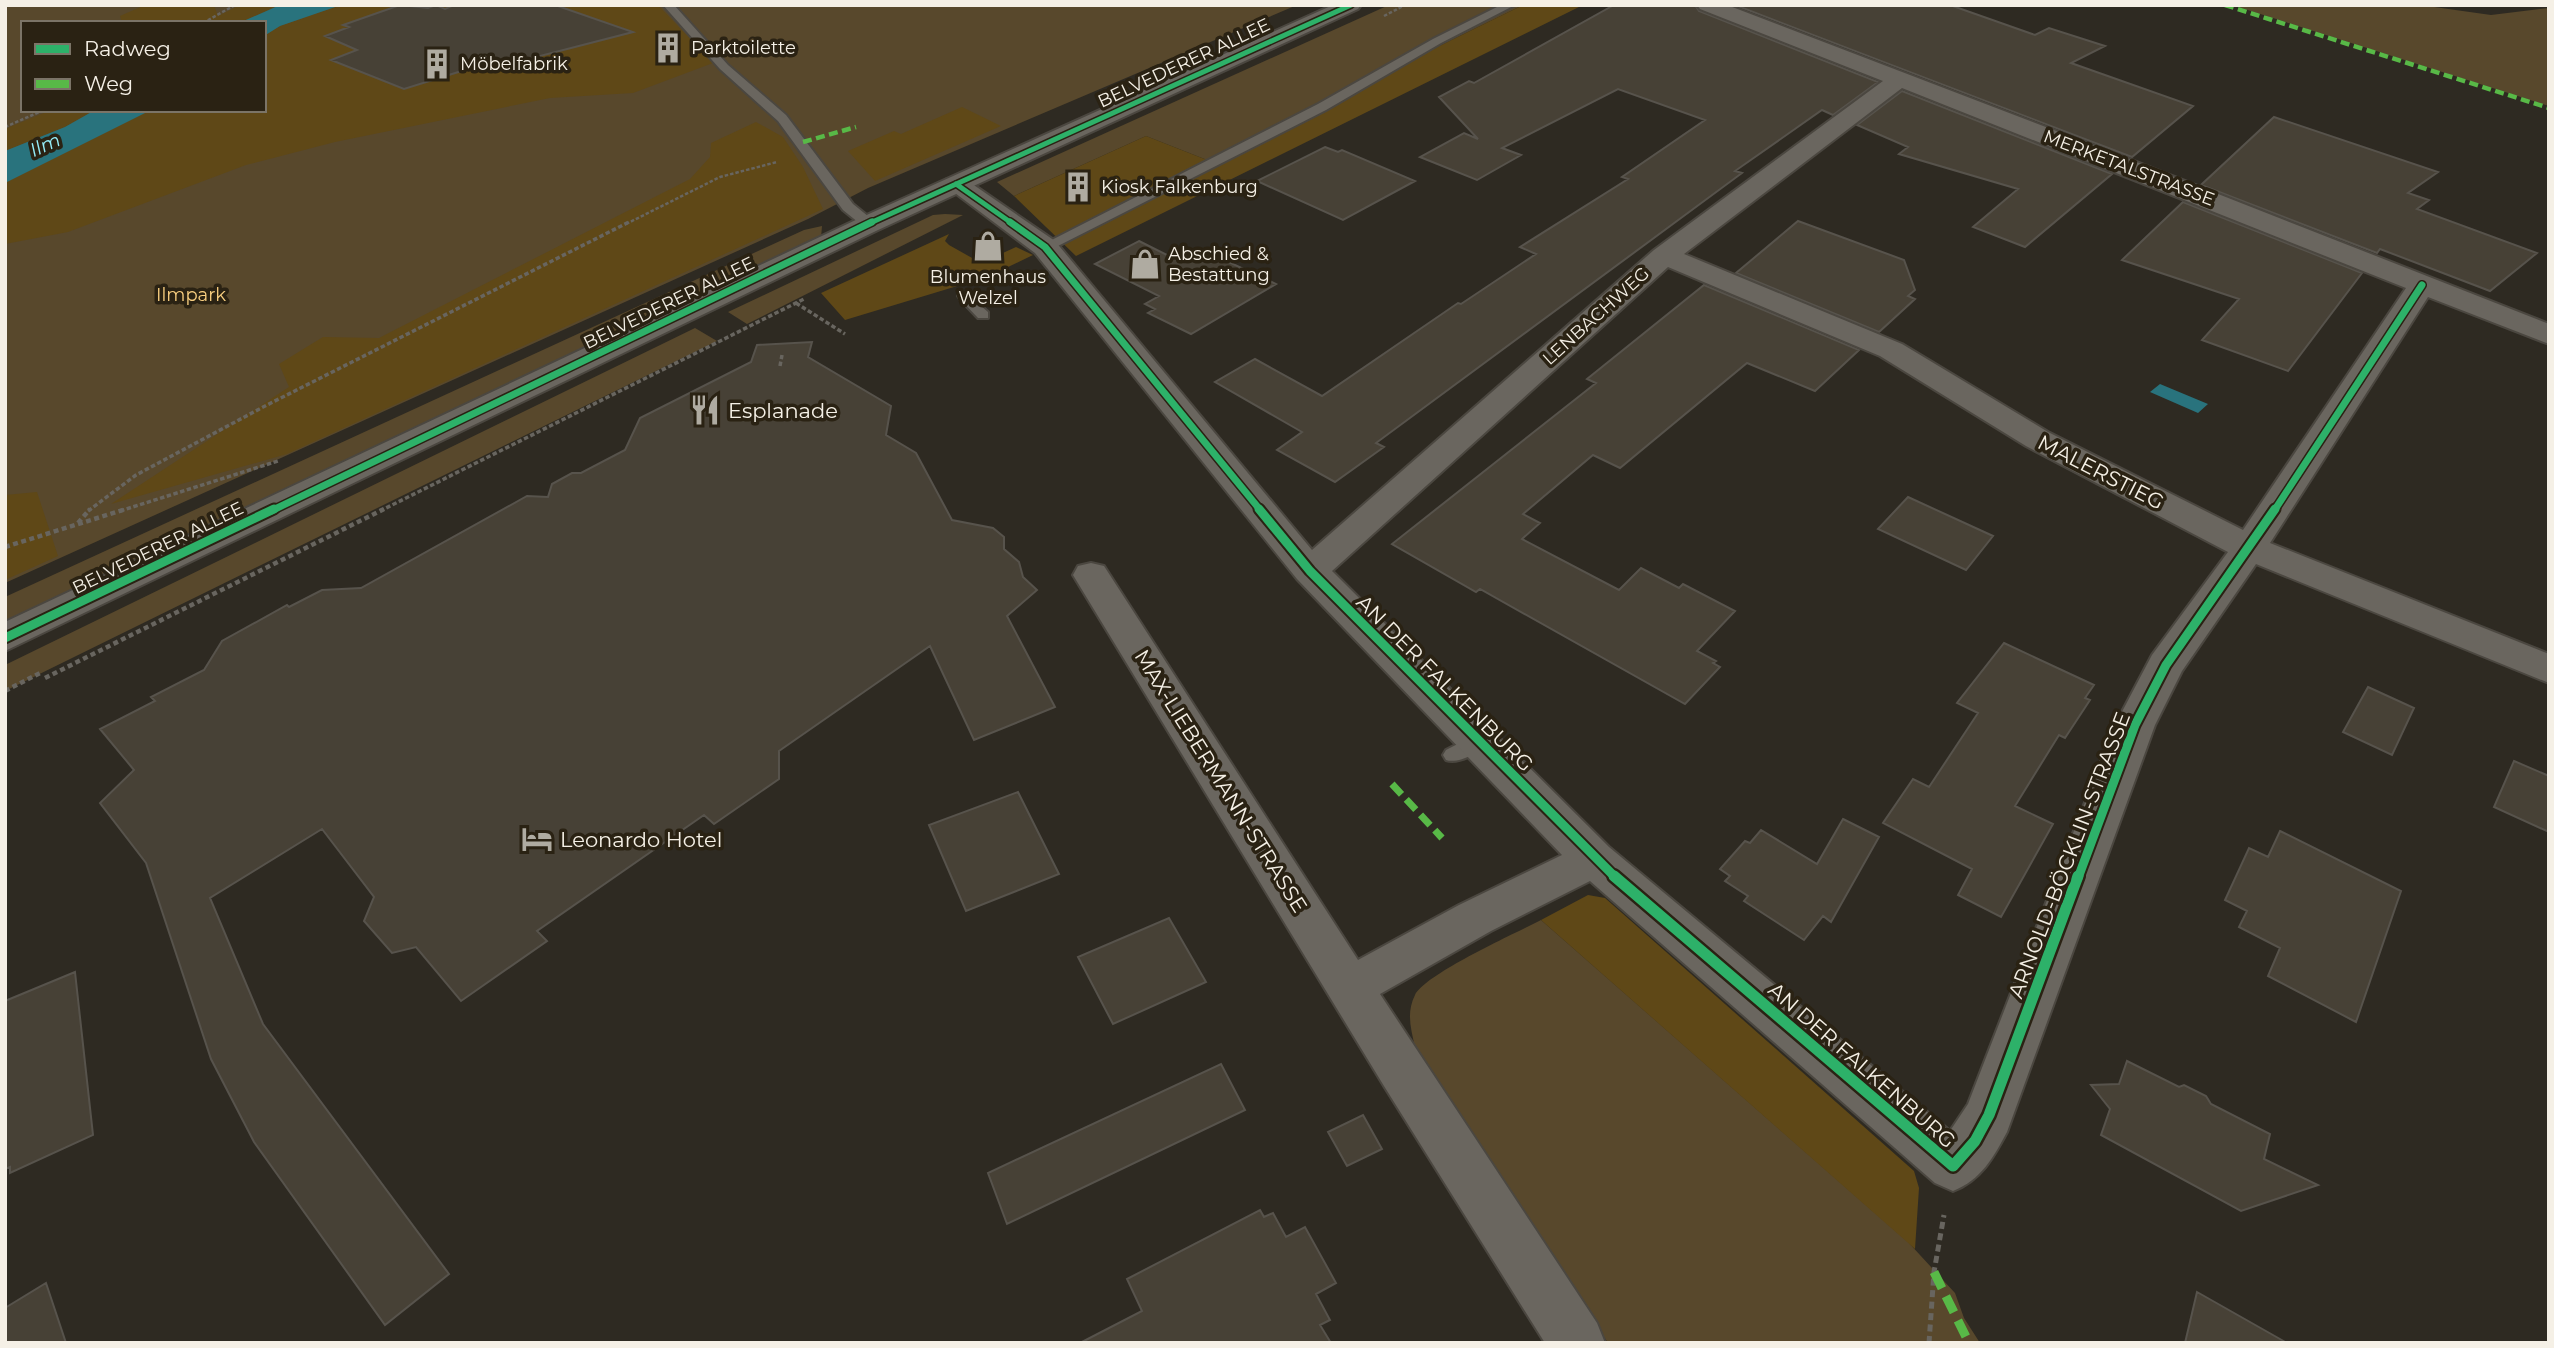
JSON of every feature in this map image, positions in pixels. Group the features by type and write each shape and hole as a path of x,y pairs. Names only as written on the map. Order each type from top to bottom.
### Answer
{"street":[{"name":"BELVEDERER ALLEE","path":"5,638 869,224 1351,5"},
{"name":"MERKETALSTRASSE","path":"1707,5 2115,162 2549,335"},
{"name":"LENBACHWEG","path":"1310,571 1664,256 1898,80"},
{"name":"AN DER FALKENBURG","path":"956,184 1045,247 1310,571 1465,748 1954,1166"},
{"name":"MALERSTIEG","path":"1664,256 1891,349 2037,439 2249,548 2549,669"},
{"name":"ARNOLD-BÖCKLIN-STRASSE","path":"1954,1166 1975,1141 1989,1115 2135,725 2166,665 2249,548 2422,285"},
{"name":"MAX-LIEBERMANN-STRASSE","path":"1091,575 1577,1343"},
{"path":"1351,986 1475,918 1594,859"}],"lane":[{"path":"668,5 724,67 782,118 848,207 869,224"},
{"path":"1045,247 1322,107 1437,41 1510,5"},
{"path":"965,296 983,315"}],"path":[{"path":"207,21 235,5"},
{"path":"5,127 39,112"},
{"path":"78,523 85,512 149,469 288,392 720,177 810,153"},
{"path":"45,678 808,297"},
{"path":"796,303 845,334"},
{"path":"779,366 782,355"},
{"path":"5,547 290,457"},
{"path":"5,691 40,673"},
{"path":"1929,1343 1934,1272 1954,1166"}],"green space":[{"name":"Ilmpark","path":"5,5 1297,5 868,188 808,219 5,583"},
{"path":"1389,5 1523,5 1207,160 1146,136 1014,196 997,182"},
{"path":"2232,5 2420,5 2491,15 2549,8 2549,106"},
{"path":"933,215 963,215 747,324 728,312"},
{"path":"822,226 821,238 5,622 5,597 804,230"},
{"path":"695,328 717,341 5,691 5,665"},
{"path":"1541,920 1908,1242 1955,1293 1964,1318 1980,1343 1608,1343 1415,1047 1411,1027 1412,1002 1422,986 1453,965"}],"shaded area":[{"path":"145,5 214,5 218,16 240,5 280,5 244,21 121,21 120,16"},
{"path":"341,5 658,5 713,63 633,93 550,98 335,142 246,165 68,232 5,244 5,183 147,112 266,112 266,35 280,26"},
{"path":"1523,5 1583,5 1076,256 1014,196 1146,136 1207,160"},
{"path":"962,107 1001,126 875,181 848,151 894,131 901,134"},
{"path":"46,112 91,112 65,127 5,151 5,129"},
{"path":"756,122 783,137 803,167 823,209 287,454 111,504 289,387 279,364 323,337 379,338 690,179 710,157 711,143"},
{"path":"949,234 945,241 949,245 981,263 1016,247 1033,255 987,277 845,320 821,293"},
{"path":"37,492 58,556 5,580 5,495"},
{"path":"1588,895 1605,898 1914,1171 1919,1188 1915,1249 1541,920"}],"water":[{"path":"280,5 341,5 280,26 266,35 266,21 244,21"},
{"name":"Ilm","path":"91,112 147,112 5,183 5,151 65,127"},
{"path":"2160,384 2208,404 2198,413 2150,392"}],"building":[{"path":"400,5 428,8 436,5 445,9 454,5 555,5 633,32 486,70 481,65 404,89 331,60 357,50 325,36 349,27 343,25"},
{"path":"1614,5 1695,5 1699,11 1878,82 1833,115 1822,110 1735,171 1742,173 1376,443 1384,447 1335,482 1277,450 1302,432 1215,382 1255,359 1322,396 1458,303 1461,304 1536,254 1520,247 1628,179 1622,177 1705,120 1618,89 1502,148 1521,155 1477,180 1420,157 1464,133 1478,139 1439,97 1469,81 1474,83"},
{"path":"1735,5 1950,5 2035,35 2049,28 2105,46 2071,63 2193,106 2132,157"},
{"path":"1902,91 2112,174 2025,247 1973,227 2018,189 1899,154 1908,147 1857,125"},
{"path":"2274,117 2438,172 2408,193 2429,200 2417,209 2537,253 2490,291 2380,249 2377,253 2201,185"},
{"path":"1325,147 1338,152 1342,150 1415,181 1343,220 1257,181"},
{"path":"2183,202 2362,273 2288,371 2202,340 2239,299 2122,260"},
{"path":"1798,221 1904,260 1915,290 1908,296 1915,299 1879,332 1736,273"},
{"path":"1139,241 1183,263 1205,251 1276,284 1191,334 1148,313 1155,309 1145,304 1159,296 1095,264"},
{"path":"1704,285 1859,350 1815,391 1747,363 1620,468 1593,455 1523,514 1540,523 1522,539 1619,590 1641,568 1679,588 1683,584 1735,611 1697,651 1716,661 1713,663 1720,667 1685,704 1480,589 1476,592 1392,544 1596,383 1587,379"},
{"name":"Leonardo Hotel","path":"812,342 808,357 891,406 886,435 916,453 952,520 993,528 1004,537 1004,549 1019,562 1023,577 1037,590 1007,616 1055,707 974,740 930,646 779,751 779,779 714,824 704,815 537,931 547,941 461,1001 416,947 392,953 364,921 374,897 322,829 210,898 263,1024 449,1274 385,1325 254,1142 211,1059 146,863 100,803 134,770 100,729 155,701 151,697 204,670 222,641 287,605 289,607 322,590 361,588 527,496 548,497 552,484 572,473 581,473 625,450 640,418 751,362 757,345"},
{"path":"1908,497 1993,536 1966,570 1878,529"},
{"path":"2004,643 2094,685 2085,698 2090,700 2065,738 2059,735 2015,806 2053,824 2001,917 1958,895 1972,869 1883,823 1913,779 1929,787 1978,713 1957,703"},
{"path":"2368,687 2414,708 2392,755 2343,732"},
{"path":"2514,761 2549,776 2549,832 2494,807"},
{"path":"1018,792 1059,874 966,911 929,825"},
{"path":"1843,819 1879,837 1831,922 1823,916 1804,940 1744,901 1748,896 1725,881 1730,876 1720,869 1745,841 1750,843 1761,830 1817,864"},
{"path":"2280,831 2401,891 2356,1022 2268,976 2280,948 2239,927 2247,911 2225,900 2249,848 2268,857"},
{"path":"1169,918 1206,982 1113,1024 1078,957"},
{"path":"75,972 93,1135 10,1173 10,1167 5,1169 5,1001"},
{"path":"2127,1061 2179,1087 2184,1085 2206,1096 2211,1104 2270,1134 2264,1159 2318,1185 2241,1211 2101,1135 2110,1109 2091,1085 2119,1084"},
{"path":"1221,1064 1245,1110 1007,1224 988,1173"},
{"path":"1363,1115 1382,1149 1347,1166 1328,1132"},
{"path":"1260,1210 1264,1217 1273,1213 1286,1237 1305,1227 1336,1283 1316,1294 1330,1320 1320,1325 1331,1343 1080,1343 1142,1311 1127,1279"},
{"path":"46,1283 66,1343 5,1343 5,1308"},
{"path":"2197,1292 2287,1343 2185,1343"}],"marked path":[{"path":"2225,5 2549,108"},
{"path":"803,142 856,127"},
{"path":"1392,784 1442,838"},
{"path":"1934,1272 1969,1343"}],"cycle path":[{"path":"5,638 869,224 1351,5"},
{"path":"956,184 1045,247 1310,571 1594,859 1953,1166 1975,1141 1989,1115 2135,725 2166,665 2249,548 2422,285"}],"place":[{"name":"Parktoilette","path":"668,48"},
{"name":"Möbelfabrik","path":"437,64"},
{"name":"Kiosk Falkenburg","path":"1078,187"},
{"name":"Blumenhaus Welzel","path":"988,246"},
{"name":"Abschied & Bestattung","path":"1145,264"},
{"name":"Esplanade","path":"705,410"},
{"name":"Leonardo Hotel","path":"537,839"}]}
